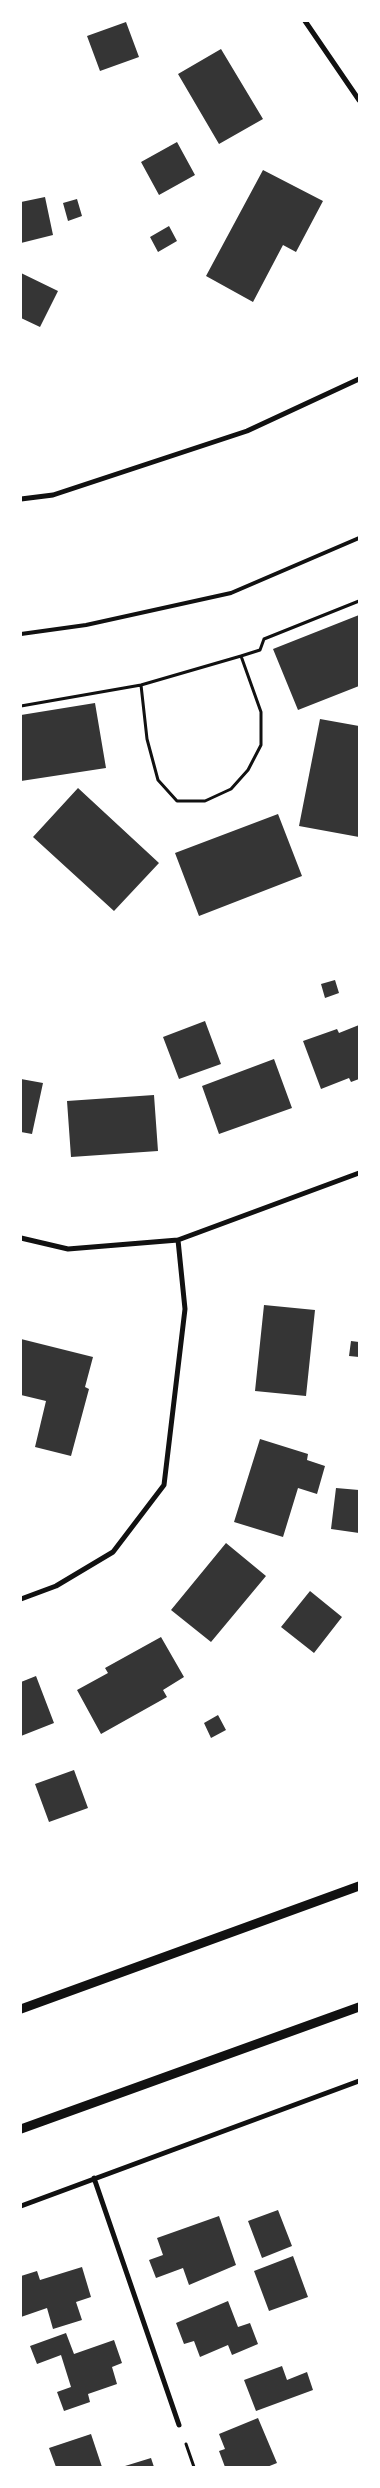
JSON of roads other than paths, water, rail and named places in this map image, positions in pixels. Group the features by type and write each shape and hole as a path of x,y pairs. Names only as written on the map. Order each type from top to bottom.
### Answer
{"street":[{"path":"305,21 359,100"},
{"path":"21,498 53,495 247,430 359,379"},
{"path":"21,1238 68,1249 178,1240 359,1173"},
{"path":"21,1599 56,1586 113,1552 164,1485 185,1309 178,1240"},
{"path":"21,2009 359,1886"},
{"path":"21,2129 359,2007"},
{"path":"21,2206 359,2081"},
{"path":"94,2178 179,2425"}],"lane":[{"path":"21,634 86,625 231,593 359,538"}]}
